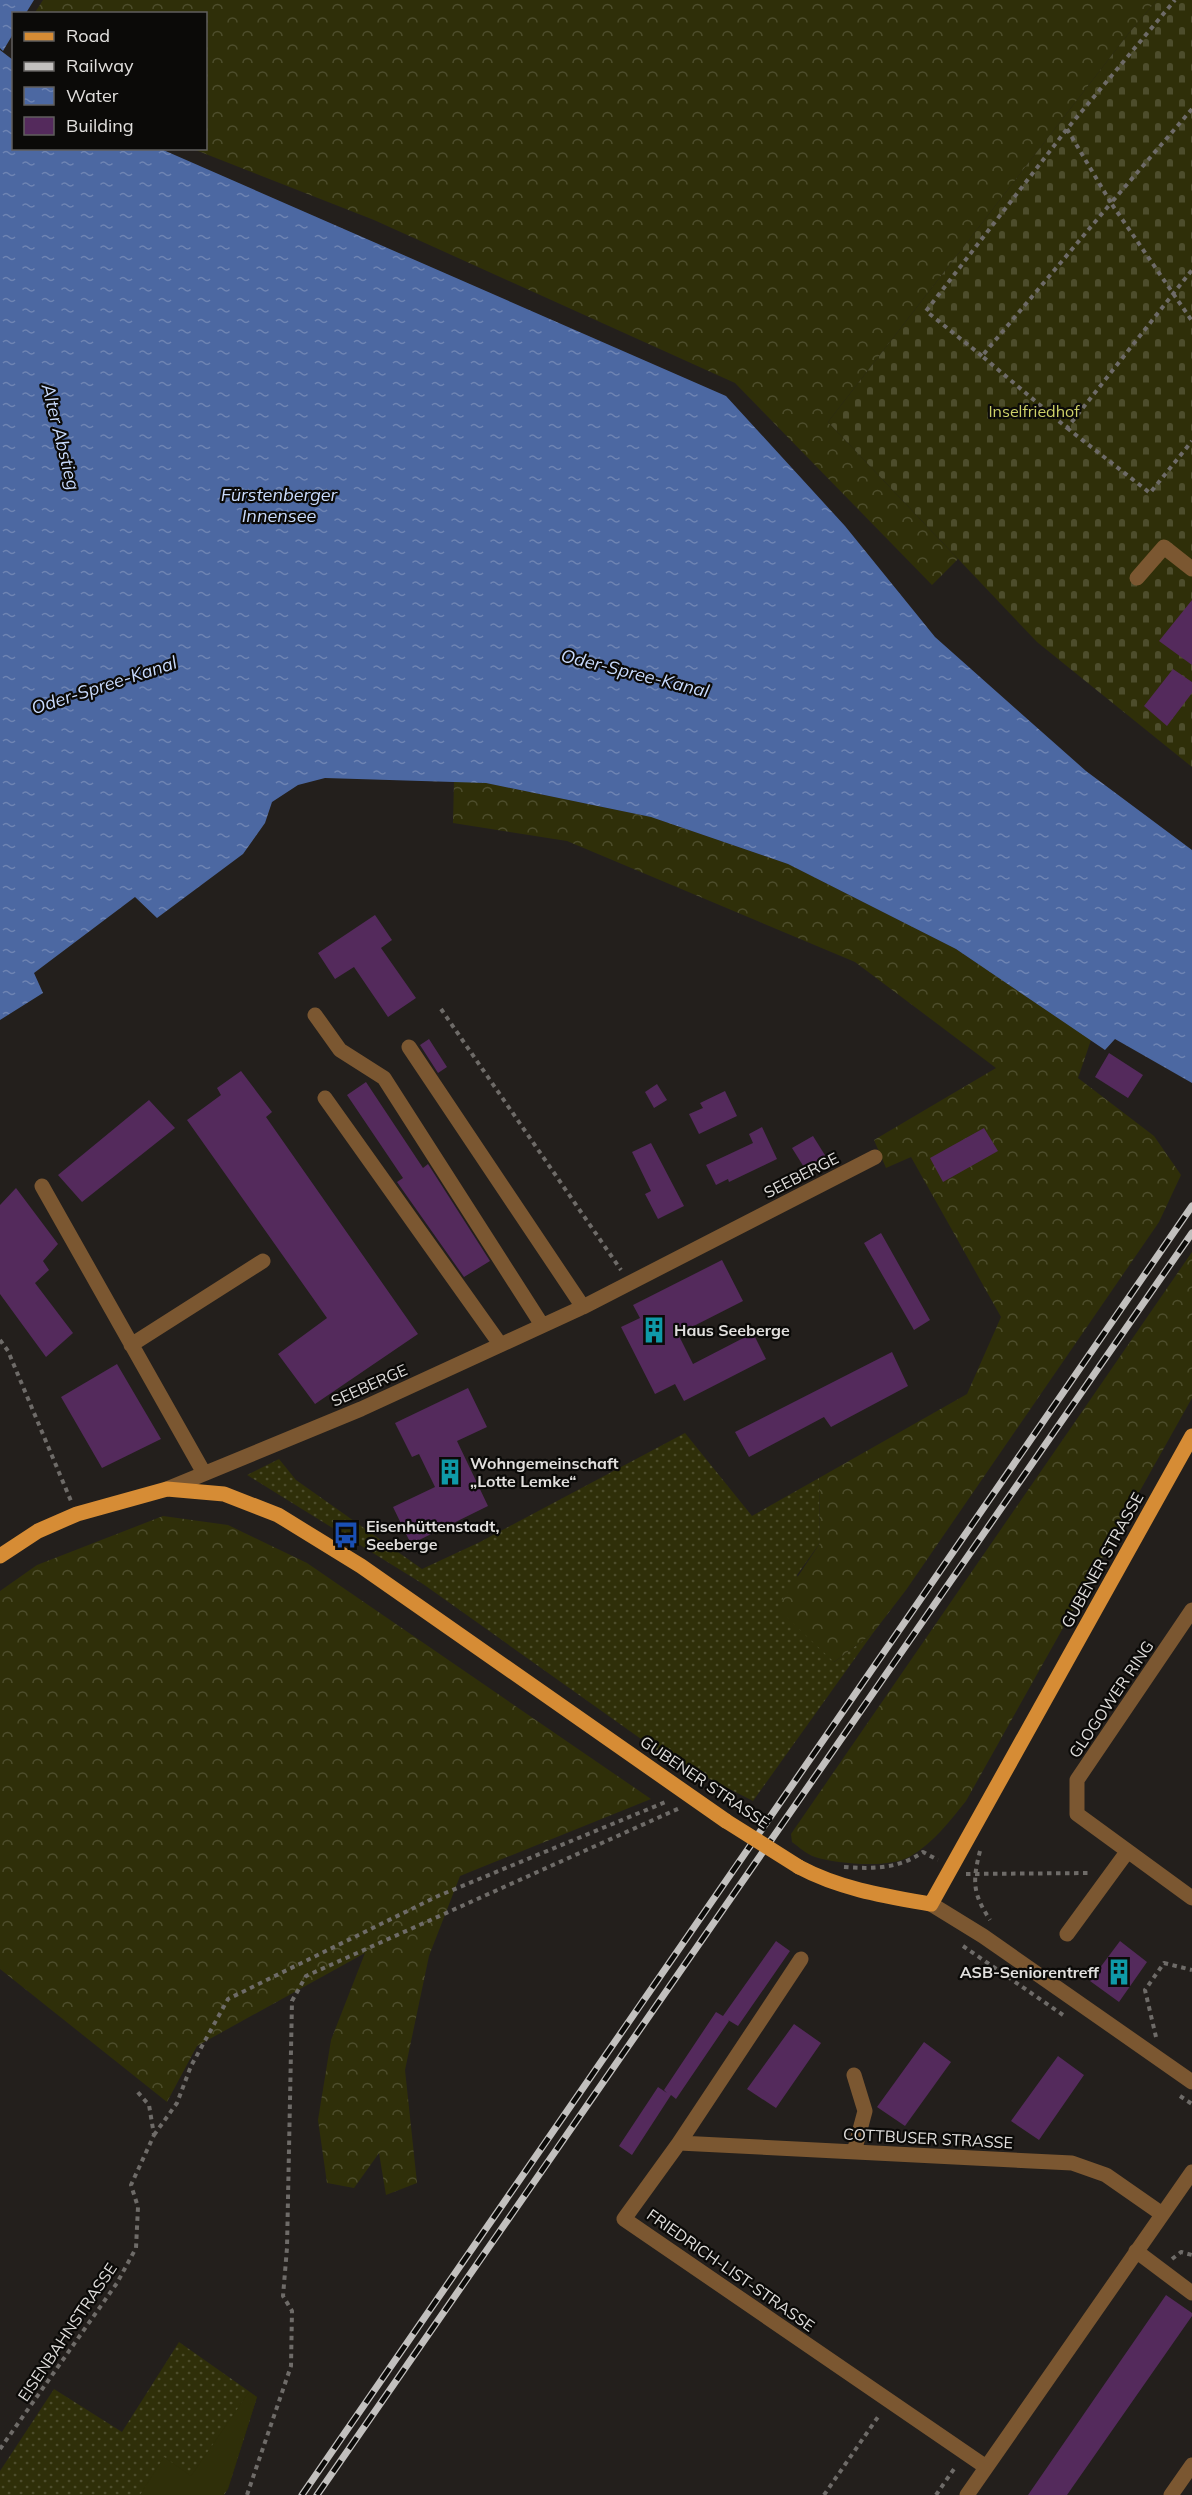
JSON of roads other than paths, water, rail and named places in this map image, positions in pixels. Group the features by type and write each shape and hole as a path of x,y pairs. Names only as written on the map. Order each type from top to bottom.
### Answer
{"main road":[{"name":"GUBENER STRASSE","path":"0,1556 38,1531 77,1514 166,1489 224,1494 279,1515 361,1566 726,1821 799,1867 818,1877 867,1893 931,1904 1192,1436"}],"street":[{"path":"1137,578 1164,547 1192,569"},
{"path":"315,1015 340,1050 384,1078 542,1325"},
{"path":"409,1047 583,1307"},
{"path":"325,1098 500,1344"},
{"name":"SEEBERGE","path":"166,1489 361,1409 583,1307 874,1157"},
{"path":"42,1186 204,1473"},
{"path":"131,1345 263,1262"},
{"name":"GLOGOWER RING","path":"1192,1610 1077,1780 1077,1814 1192,1898"},
{"path":"1067,1934 1127,1852"},
{"path":"931,1904 983,1936 1192,2082"},
{"name":"FRIEDRICH-LIST-STRASSE","path":"801,1959 678,2143 624,2219 986,2467"},
{"path":"854,2074 865,2111 854,2152"},
{"name":"COTTBUSER STRASSE","path":"678,2143 1072,2163 1106,2175 1162,2214"},
{"path":"967,2495 1192,2172"},
{"path":"1136,2251 1192,2293"},
{"path":"1171,2495 1192,2465"}],"water":[{"path":"0,0 34,0 27,12 12,12 12,36 3,51 0,48"},
{"name":"Fürstenberger Innensee","path":"0,50 12,59 12,150 163,150 726,396 845,526 935,637 1086,771 1192,850 1192,1083 1115,1039 1105,1050 956,949 788,864 651,817 486,783 325,778 298,785 272,802 265,823 243,854 157,918 135,897 34,973 43,993 0,1020"}],"railway":[{"path":"302,2495 1192,1206"},
{"path":"317,2495 1192,1233"}],"place":[{"name":"Haus Seeberge","path":"654,1330"},
{"name":"Wohngemeinschaft „Lotte Lemke“","path":"450,1472"},
{"name":"Eisenhüttenstadt, Seeberge","path":"346,1535"},
{"name":"ASB-Seniorentreff","path":"1119,1972"}],"park label":[{"name":"Inselfriedhof","path":"1034,411"}],"water label":[{"name":"Alter Abstieg","path":"61,437"},
{"name":"Oder-Spree-Kanal","path":"635,673"},
{"name":"Oder-Spree-Kanal","path":"104,685"}]}
